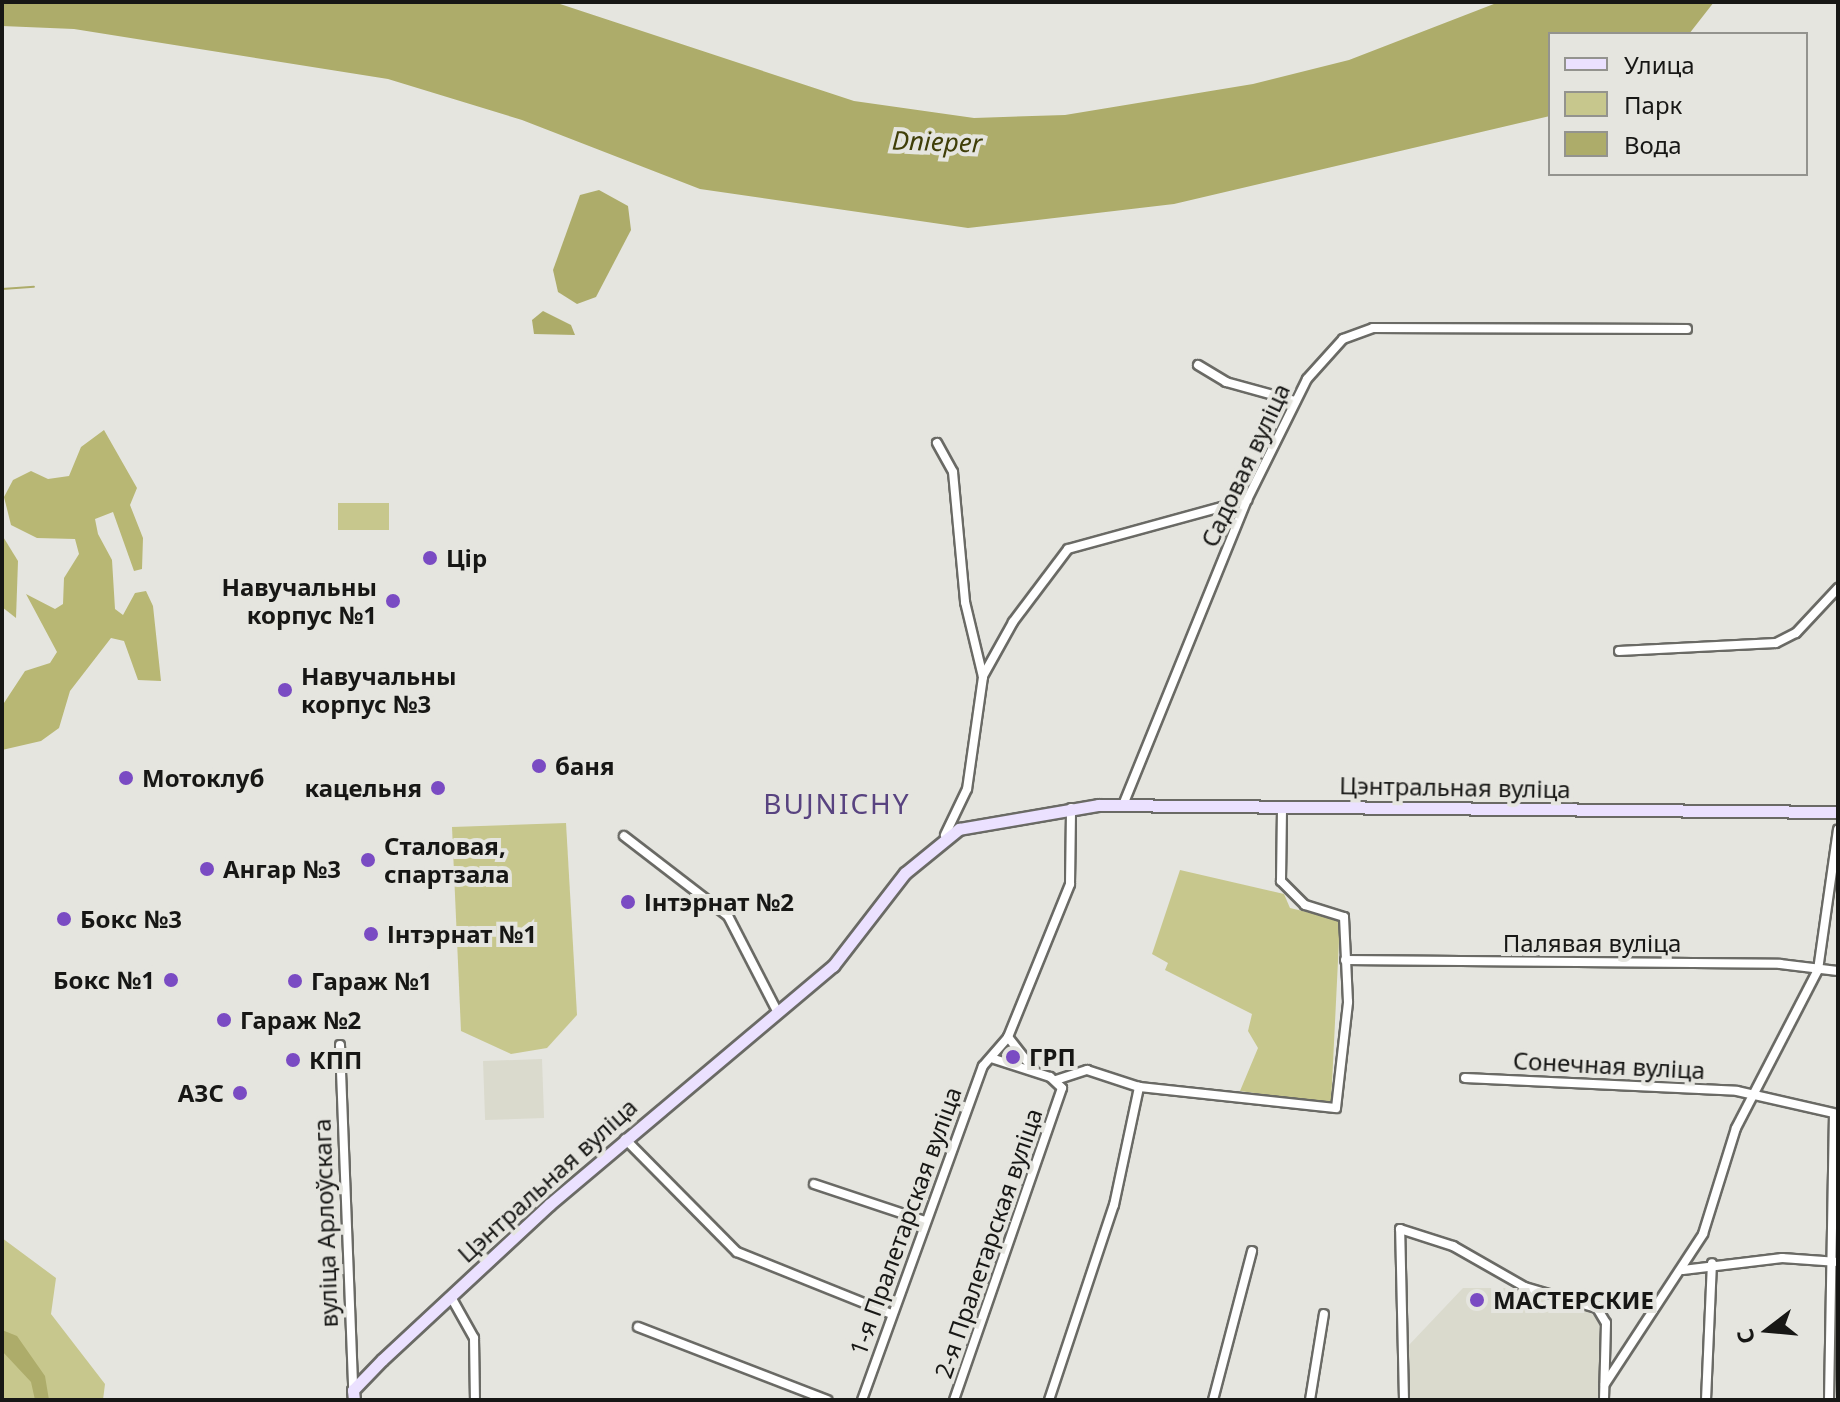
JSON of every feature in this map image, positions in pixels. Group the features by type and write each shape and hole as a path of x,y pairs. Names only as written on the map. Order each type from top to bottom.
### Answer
{"street":[{"name":"Садовая вуліца","path":"1123,805 1247,500 1295,401 1343,339 1365,329 1687,329"},
{"path":"1198,365 1226,382 1295,401"},
{"path":"937,443 953,472 965,602 983,677"},
{"path":"945,835 967,789 983,677 1020,612 1075,546 1247,500"},
{"path":"1619,651 1776,643 1796,633 1838,588"},
{"name":"Цэнтральная вуліца","path":"354,1395 451,1297 625,1139 776,1009 833,966 945,835 1071,807 1123,805 1838,812"},
{"path":"1071,807 1072,878 1008,1037 991,1058 1056,1080 1087,1070 1139,1087 1336,1108 1348,1002 1344,917 1305,905 1281,881 1282,807"},
{"path":"1605,1384 1682,1271 1751,1096 1818,970 1838,829"},
{"path":"624,836 728,916 776,1009"},
{"name":"Палявая вуліца","path":"1345,960 1838,971"},
{"path":"1008,1037 1036,1072"},
{"name":"вуліца Арлоўскага","path":"340,1045 354,1395"},
{"name":"1-я Пралетарская вуліца","path":"862,1400 925,1221 991,1058"},
{"name":"Сонечная вуліца","path":"1465,1078 1751,1096 1836,1114"},
{"name":"2-я Пралетарская вуліца","path":"954,1400 1059,1100 1056,1080"},
{"path":"1049,1400 1114,1205 1123,1144 1139,1087"},
{"path":"1829,1400 1835,1262 1836,1114"},
{"path":"625,1139 737,1252 891,1314"},
{"path":"814,1184 925,1221"},
{"path":"1404,1400 1400,1229 1453,1246 1525,1287 1597,1308 1606,1323 1604,1400"},
{"path":"1213,1400 1252,1251"},
{"path":"1682,1271 1712,1263 1835,1262"},
{"path":"1706,1400 1712,1263"},
{"path":"451,1297 474,1338 475,1400"},
{"path":"1310,1400 1324,1314"},
{"path":"638,1327 827,1400"}],"shaded area":[{"path":"104,430 137,488 130,505 143,538 142,569 134,571 113,512 95,519 98,534 112,560 115,609 123,615 135,593 146,591 153,606 161,681 138,680 124,641 111,638 70,691 59,728 41,741 2,750 2,706 25,671 50,663 57,652 26,594 55,609 63,604 64,578 79,554 75,539 37,538 11,525 4,497 13,480 31,471 48,479 69,476 81,447"},
{"path":"2,535 18,561 16,618 2,607"},
{"path":"542,1059 544,1118 485,1120 483,1061"},
{"path":"1463,1288 1512,1288 1580,1306 1601,1320 1599,1400 1408,1400 1409,1345"}],"green space":[{"path":"338,503 389,503 389,530 338,530"},
{"path":"566,823 577,1015 547,1048 511,1054 461,1031 452,827"},
{"path":"1180,870 1284,894 1290,908 1340,920 1331,1104 1240,1091 1258,1048 1248,1031 1252,1014 1165,970 1168,963 1152,954"},
{"path":"2,1238 56,1278 51,1314 105,1384 103,1400 2,1400"}],"water":[{"name":"Dnieper","path":"2,2 554,2 854,101 974,118 1065,115 1253,84 1349,60 1499,2 1714,2 1691,32 1548,32 1548,116 1174,204 968,228 700,189 522,120 388,79 74,29 2,26"},
{"path":"599,190 628,206 631,230 596,297 577,304 558,292 553,270 580,195"},
{"path":"543,311 571,325 575,335 534,334 532,320"},
{"path":"2,1330 17,1336 45,1376 49,1400 35,1400 31,1382 2,1351"}],"waterway":[{"path":"2,289 34,287"}],"place":[{"name":"Цір","path":"430,558"},
{"name":"Навучальны корпус №1","path":"393,601"},
{"name":"Навучальны корпус №3","path":"285,690"},
{"name":"баня","path":"539,766"},
{"name":"Мотоклуб","path":"126,778"},
{"name":"кацельня","path":"438,788"},
{"name":"Сталовая, спартзала","path":"368,860"},
{"name":"Ангар №3","path":"207,869"},
{"name":"Інтэрнат №2","path":"628,902"},
{"name":"Бокс №3","path":"64,919"},
{"name":"Інтэрнат №1","path":"371,934"},
{"name":"Бокс №1","path":"171,980"},
{"name":"Гараж №1","path":"295,981"},
{"name":"Гараж №2","path":"224,1020"},
{"name":"ГРП","path":"1013,1057"},
{"name":"КПП","path":"293,1060"},
{"name":"АЗС","path":"240,1093"},
{"name":"МАСТЕРСКИЕ","path":"1477,1300"}],"district":[{"name":"BUJNICHY","path":"837,803"}]}
